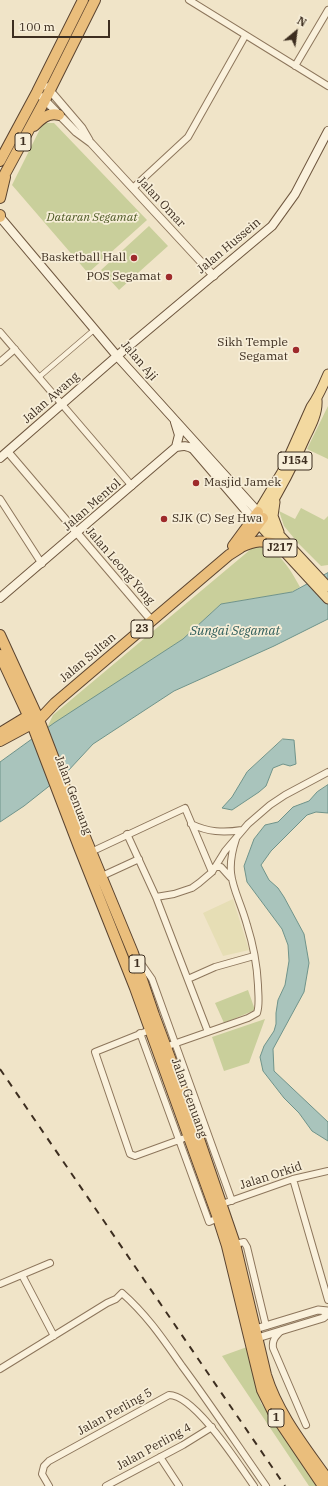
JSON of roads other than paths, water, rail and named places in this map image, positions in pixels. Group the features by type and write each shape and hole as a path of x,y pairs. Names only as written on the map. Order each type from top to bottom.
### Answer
{"highway":[{"name":"1","path":"0,183 30,129 95,0"},
{"name":"1","path":"0,161 37,92 81,4"},
{"path":"30,129 46,116 53,114 59,115"},
{"path":"0,198 7,171"},
{"name":"Jalan Sultan","path":"0,741 35,722 229,555 240,548 258,518"},
{"name":"Jalan Sultan","path":"229,555 235,544 258,518"},
{"path":"240,548 258,541 281,544"},
{"name":"1","path":"0,635 35,722"},
{"name":"1","path":"0,655 3,672 35,722"},
{"name":"Jalan Sultan","path":"0,733 35,722"},
{"name":"Jalan Genuang","path":"35,722 66,801 102,876 170,1045 188,1136 222,1204 236,1244 255,1333 266,1375 275,1400 294,1432 328,1480"},
{"name":"Jalan Genuang","path":"66,801 79,847 110,922 218,1218 255,1333 259,1381 266,1400 276,1418 323,1486"},
{"path":"110,922 116,918 117,912"},
{"path":"118,944 122,936 128,941"}],"main road":[{"name":"Jalan Hussein","path":"117,356 272,226 295,194 328,133"},
{"name":"Jalan Aji","path":"0,217 117,356 258,518"},
{"name":"Jalan Awang","path":"0,458 117,356"},
{"name":"J154","path":"258,518 282,472 311,407 317,400 328,374"},
{"name":"J154","path":"258,518 277,495 290,470 309,430 317,409 317,400"},
{"path":"174,420 179,434 176,447 189,446 193,449 281,544"},
{"name":"Jalan Mentol","path":"0,598 42,564 176,447"},
{"path":"277,495 273,516 281,544"},
{"name":"J217","path":"281,544 304,568"},
{"path":"304,568 328,587"},
{"path":"304,568 328,599"}],"street":[{"path":"189,0 328,86"},
{"path":"295,66 328,10"},
{"path":"133,188 188,137 245,36"},
{"name":"Jalan Omar","path":"42,82 82,128 91,144"},
{"name":"Jalan Omar","path":"37,92 76,132 91,144 214,276"},
{"path":"39,377 95,329"},
{"path":"0,332 132,486"},
{"path":"0,362 15,349"},
{"name":"Jalan Leong Yong","path":"8,452 152,621"},
{"path":"0,499 42,564"},
{"path":"156,897 174,894 192,888 214,869 225,851 242,830 270,805 328,772"},
{"path":"91,852 185,808 191,824 214,869"},
{"path":"191,824 201,829 214,832 242,830"},
{"path":"127,834 156,897 208,1032"},
{"path":"231,878 231,860 236,839"},
{"path":"102,876 139,860"},
{"path":"214,869 221,867 231,878 248,925 258,979 259,1008 257,1013 248,1018 170,1045 232,1200"},
{"path":"188,979 215,967 254,956"},
{"path":"140,1033 188,1136 135,1156 130,1154 95,1054 97,1050 140,1033 150,1030"},
{"name":"Jalan Orkid","path":"222,1204 294,1179 328,1171"},
{"path":"294,1179 328,1300"},
{"path":"0,1284 50,1263"},
{"path":"22,1275 54,1336"},
{"path":"1,1367 116,1299 122,1293 139,1308 150,1321 266,1486"},
{"path":"255,1333 318,1310 328,1311"},
{"path":"255,1333 282,1330 323,1318 328,1314"},
{"path":"282,1330 274,1338 272,1343 273,1348 306,1425"},
{"name":"Jalan Perling 5","path":"49,1486 42,1474 44,1466 49,1461 166,1396 177,1396 212,1427"},
{"path":"212,1427 254,1486"},
{"name":"Jalan Perling 4","path":"107,1486 212,1427"},
{"path":"160,1457 179,1486"}],"water":[{"name":"Sungai Segamat","path":"328,573 328,619 274,646 174,691 93,744 67,772 24,806 0,822 0,762 54,723 183,639 221,604 292,592"},
{"path":"283,739 294,740 296,764 290,766 283,764 273,768 266,786 259,792 232,810 222,808 232,797 247,772"},
{"path":"328,785 328,813 316,812 307,815 271,851 261,865 269,880 278,888 284,897 304,934 309,963 304,992 273,1049 274,1071 328,1122 328,1141 312,1131 299,1113 284,1098 263,1071 260,1057 264,1046 274,1031 276,1024 278,1000 285,985 289,961 288,945 282,929 247,882 244,866 254,839 265,825 278,822 293,807 309,801 317,792"}],"railway":[{"path":"0,1069 285,1486"}],"place":[{"name":"Basketball Hall","path":"134,258"},
{"name":"POS Segamat","path":"169,277"},
{"name":"Sikh Temple Segamat","path":"296,350"},
{"name":"Masjid Jamek","path":"196,483"},
{"name":"SJK (C) Seg Hwa","path":"164,519"}],"park label":[{"name":"Dataran Segamat","path":"92,218"}]}
